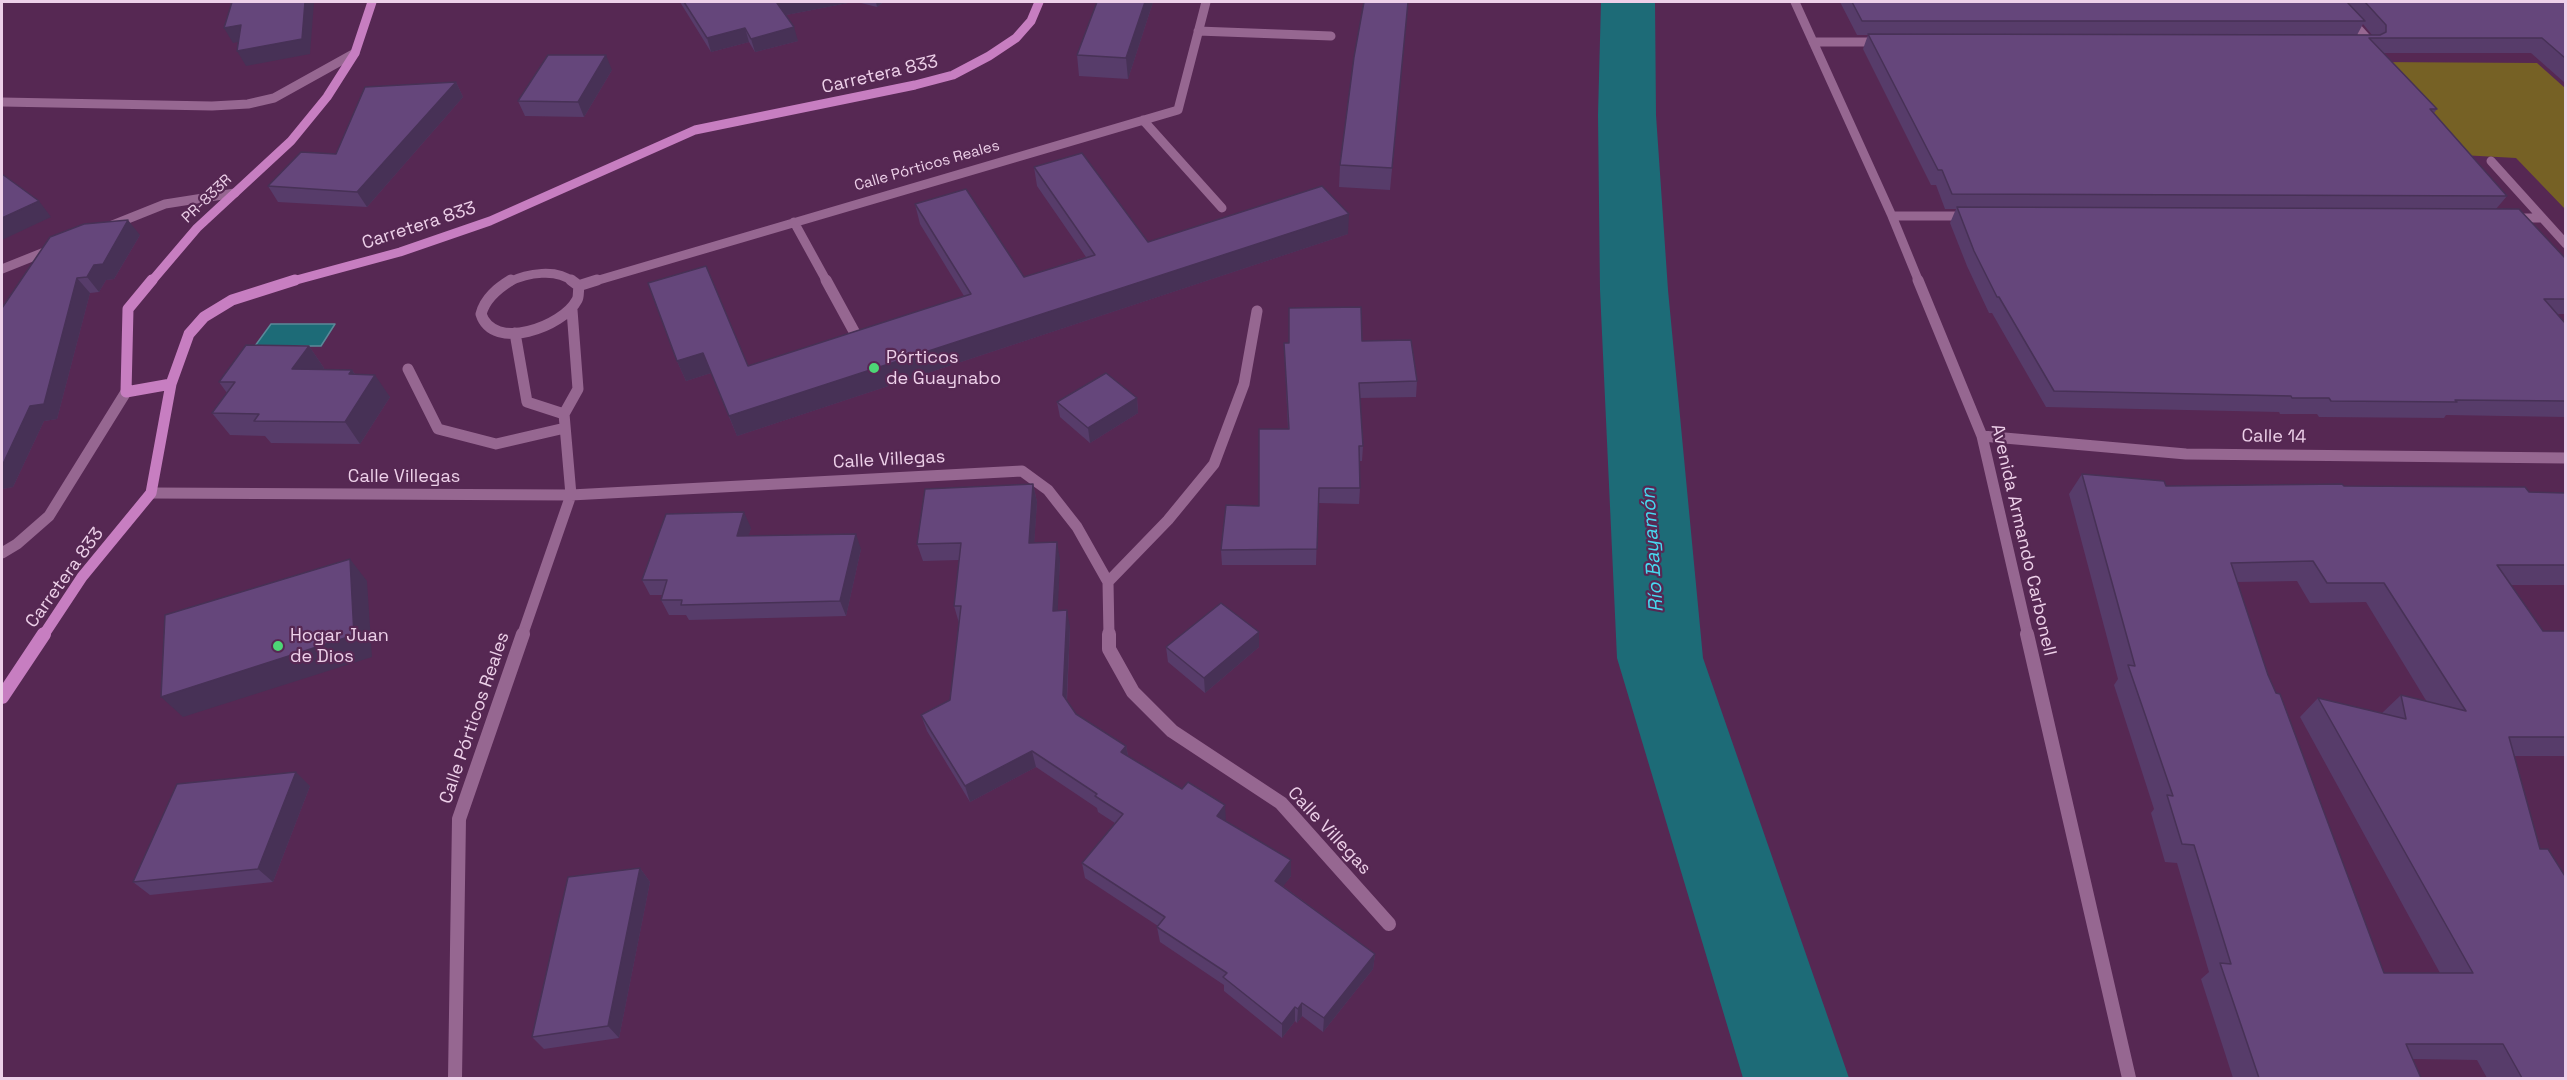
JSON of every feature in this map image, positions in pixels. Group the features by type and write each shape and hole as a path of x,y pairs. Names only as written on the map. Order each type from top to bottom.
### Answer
{"street":[{"name":"PR-833R","path":"126,392 128,309 197,228 291,141 327,97 355,53 372,2"},
{"name":"Carretera 833","path":"2,698 82,577 151,493 171,384 189,334 204,317 232,300 270,287 400,252 490,221 695,130 915,85 953,75 989,56 1016,38 1031,21 1039,2"},
{"name":"Calle Pórticos Reales","path":"578,286 1178,110 1206,2"},
{"name":"Avenida Armando Carbonell","path":"1795,2 1892,216 1982,436 2129,1078"},
{"path":"2334,2 2371,43 2359,43"},
{"path":"1198,31 1331,36"},
{"path":"1813,42 1896,42"},
{"path":"2,102 212,106 248,104 274,98 355,53"},
{"path":"1143,120 1222,208"},
{"path":"2491,161 2565,244"},
{"path":"100,230 165,204 235,193"},
{"path":"1892,216 1975,216"},
{"path":"2506,218 2542,218"},
{"path":"794,222 856,335"},
{"path":"2,269 67,243"},
{"path":"542,273 568,277 578,286 579,300 572,310 547,326 515,333 500,331 488,326 483,318 482,309 487,298 497,289 511,281 542,273"},
{"path":"515,333 527,402 564,414 578,389 572,310"},
{"path":"1108,582 1168,520 1214,464 1245,384 1257,311"},
{"path":"408,369 438,429 496,444 565,428"},
{"path":"2,553 17,544 50,516 126,392 171,384"},
{"name":"Calle Pórticos Reales","path":"455,1078 459,819 571,495 564,414"},
{"name":"Calle 14","path":"1982,436 2186,454 2565,458"},
{"name":"Calle Villegas","path":"151,493 571,495 1022,471 1048,490 1077,527 1108,582 1109,649 1133,692 1172,731 1281,803 1389,924"}],"shaded area":[{"path":"2374,62 2537,63 2565,88 2565,209 2516,158 2461,155"},
{"path":"271,324 335,324 321,346 255,346"}],"building":[{"path":"232,2 305,2 302,39 237,51 241,25 224,28"},
{"path":"684,2 784,2 777,3 794,27 751,39 745,28 707,38"},
{"path":"1097,2 1145,2 1126,58 1077,55"},
{"path":"1364,2 1408,2 1392,168 1340,165 1354,57"},
{"path":"1852,2 2347,2 2365,21 1862,21"},
{"path":"2365,2 2565,2 2565,58 2542,38 2369,38 2437,109 2430,109 2507,196 1952,194 1942,170 1938,170 1868,34 2380,35 2386,32 2386,25"},
{"path":"548,55 606,55 578,102 518,101"},
{"path":"456,82 357,192 268,186 301,152 336,154 365,87"},
{"path":"1082,153 1148,242 1322,186 1349,214 729,416 703,353 677,361 648,283 706,266 748,366 971,294 915,204 966,189 1024,277 1095,255 1034,167"},
{"path":"2,174 39,201 2,218"},
{"path":"1957,207 2519,209 2565,258 2565,299 2544,299 2565,323 2565,401 2331,401 2329,398 2292,398 2291,396 2054,391 1997,297 1974,251"},
{"path":"128,220 103,264 94,265 87,277 77,278 44,404 30,406 2,466 2,308 50,237 84,224"},
{"path":"1361,307 1362,341 1411,340 1417,381 1359,383 1363,446 1359,446 1360,488 1319,488 1317,549 1221,550 1226,505 1259,506 1259,429 1289,429 1284,343 1289,343 1289,308"},
{"path":"246,345 309,346 292,369 352,370 349,374 375,375 345,422 254,421 259,414 212,413 235,382 219,382"},
{"path":"1106,373 1137,398 1088,428 1057,402"},
{"path":"2082,474 2164,481 2166,486 2342,484 2344,486 2525,487 2529,492 2565,493 2565,565 2497,565 2543,631 2565,631 2565,737 2509,737 2540,849 2548,849 2565,876 2565,1078 2522,1078 2503,1044 2406,1044 2421,1078 2259,1078 2220,963 2231,964 2194,845 2182,844 2167,795 2173,796 2128,665 2135,666","holes":["2313,561 2327,583 2384,583 2466,711 2401,695 2406,719 2318,698 2473,973 2384,973 2280,694 2276,693 2268,675 2231,563"]},
{"path":"1033,484 1029,543 1057,542 1053,611 1067,610 1063,695 1076,714 1126,746 1121,752 1182,789 1188,782 1225,805 1217,816 1291,860 1275,881 1375,954 1324,1018 1302,1003 1298,1009 1295,1007 1282,1024 1223,977 1227,973 1157,927 1165,917 1082,863 1123,814 1095,796 1097,794 1032,751 965,786 921,715 950,700 961,606 954,606 961,543 917,544 925,489"},
{"path":"744,512 737,536 856,534 840,601 681,605 682,600 661,600 667,580 642,580 666,514"},
{"path":"350,559 354,635 161,697 165,615"},
{"path":"1221,603 1259,632 1204,678 1166,647"},
{"path":"296,772 258,869 133,882 177,784"},
{"path":"640,868 608,1026 532,1037 568,877"}],"waterway":[{"name":"Río Bayamón","path":"1628,2 1627,115 1634,290 1660,658 1796,1078"}],"place":[{"name":"Pórticos de Guaynabo","path":"874,368"},
{"name":"Hogar Juan de Dios","path":"278,646"}]}
